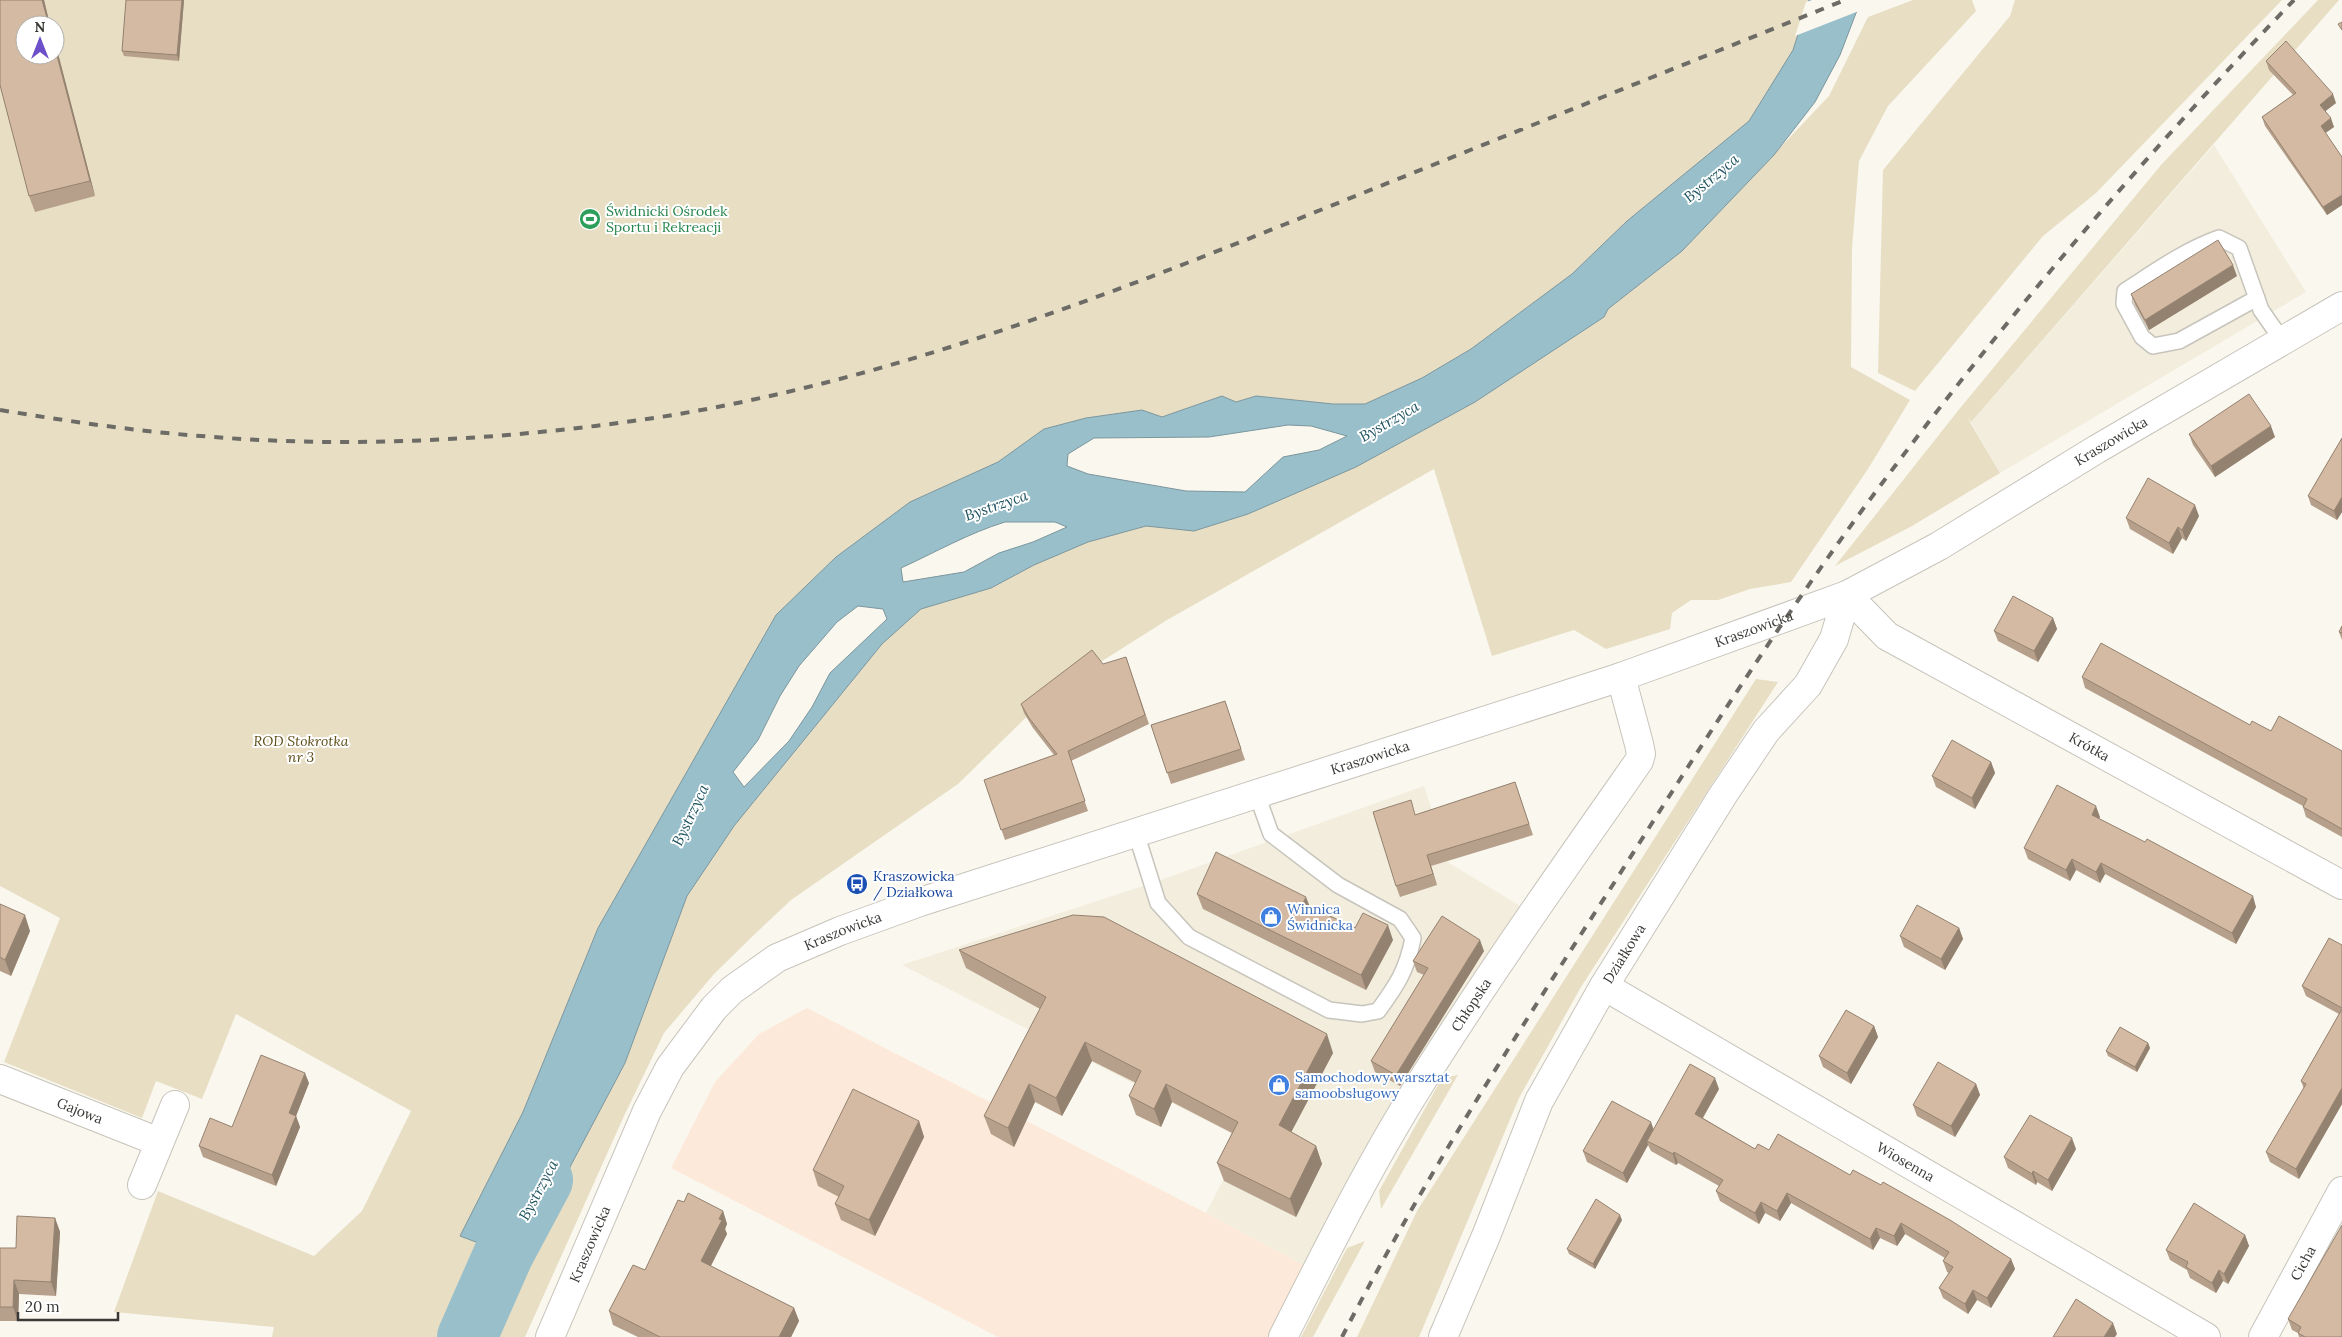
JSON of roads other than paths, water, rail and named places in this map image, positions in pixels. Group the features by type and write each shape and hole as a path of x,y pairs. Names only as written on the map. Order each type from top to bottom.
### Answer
{"street":[{"name":"Kraszowicka","path":"556,1335 650,1104 670,1067 693,1034 732,990 777,958 840,930 920,902 1257,795 1620,676 1847,595 1939,546 2342,306"},
{"name":"Krótka","path":"1847,595 1887,636 2342,885"},
{"name":"Działkowa","path":"1443,1337 1486,1236 1539,1101 1604,986 1766,731 1808,685 1834,639 1847,595"},
{"name":"Chłopska","path":"1283,1337 1338,1230 1419,1085 1518,934 1639,761 1641,754 1639,744 1620,676"},
{"name":"Wiosenna","path":"1604,986 2206,1337"},
{"name":"Gajowa","path":"0,1079 159,1142"},
{"path":"142,1184 175,1105"},
{"name":"Cicha","path":"2263,1337 2342,1191"}],"lane":[{"path":"2257,298 2179,341 2153,346 2142,337 2124,304 2125,291 2196,246 2219,238 2239,248 2257,298 2261,310 2282,340"},
{"path":"1136,833 1158,903 1188,937 1329,1010 1362,1014 1378,1011 1395,987 1408,962 1413,938 1400,919 1338,885 1271,834 1257,795"}],"water":[{"path":"1809,0 1861,0 1840,55 1815,102 1774,155 1682,251 1608,309 1604,317 1475,402 1356,467 1248,514 1194,531 1146,526 1088,542 1034,565 991,588 921,609 882,644 734,826 687,896 625,1063 571,1165 526,1261 460,1236 523,1112 598,928 776,615 836,557 910,502 998,462 1044,429 1086,418 1142,410 1162,417 1222,396 1236,402 1256,396 1333,404 1365,404 1422,378 1471,349 1572,274 1627,221 1749,121 1793,50","holes":["1288,425 1311,426 1347,436 1319,450 1283,457 1245,492 1186,491 1088,474 1067,466 1068,454 1094,438 1209,437","1005,522 1055,522 1067,527 1033,542 999,553 964,572 903,582 901,568 992,526","858,606 883,609 887,619 830,673 812,707 789,741 744,787 733,772 758,740 780,696 799,666 837,622"]}],"waterway":[{"name":"Bystrzyca","path":"467,1337 504,1253 543,1180"}],"railway":[{"path":"0,410 176,434 258,440 371,442 485,437 598,426 743,402 831,381 918,357 1005,329 1175,268 1845,0"},
{"path":"1342,1337 1405,1221 1472,1107 1712,729 1814,577 1934,415 2032,293 2134,173 2294,0"}],"place":[{"name":"Świdnicki Ośrodek Sportu i Rekreacji","path":"590,219"},
{"name":"Kraszowicka / Działkowa","path":"857,884"},
{"name":"Winnica Świdnicka","path":"1271,917"},
{"name":"Samochodowy warsztat samoobsługowy","path":"1279,1085"}],"park label":[{"name":"ROD Stokrotka nr 3","path":"301,750"}]}
